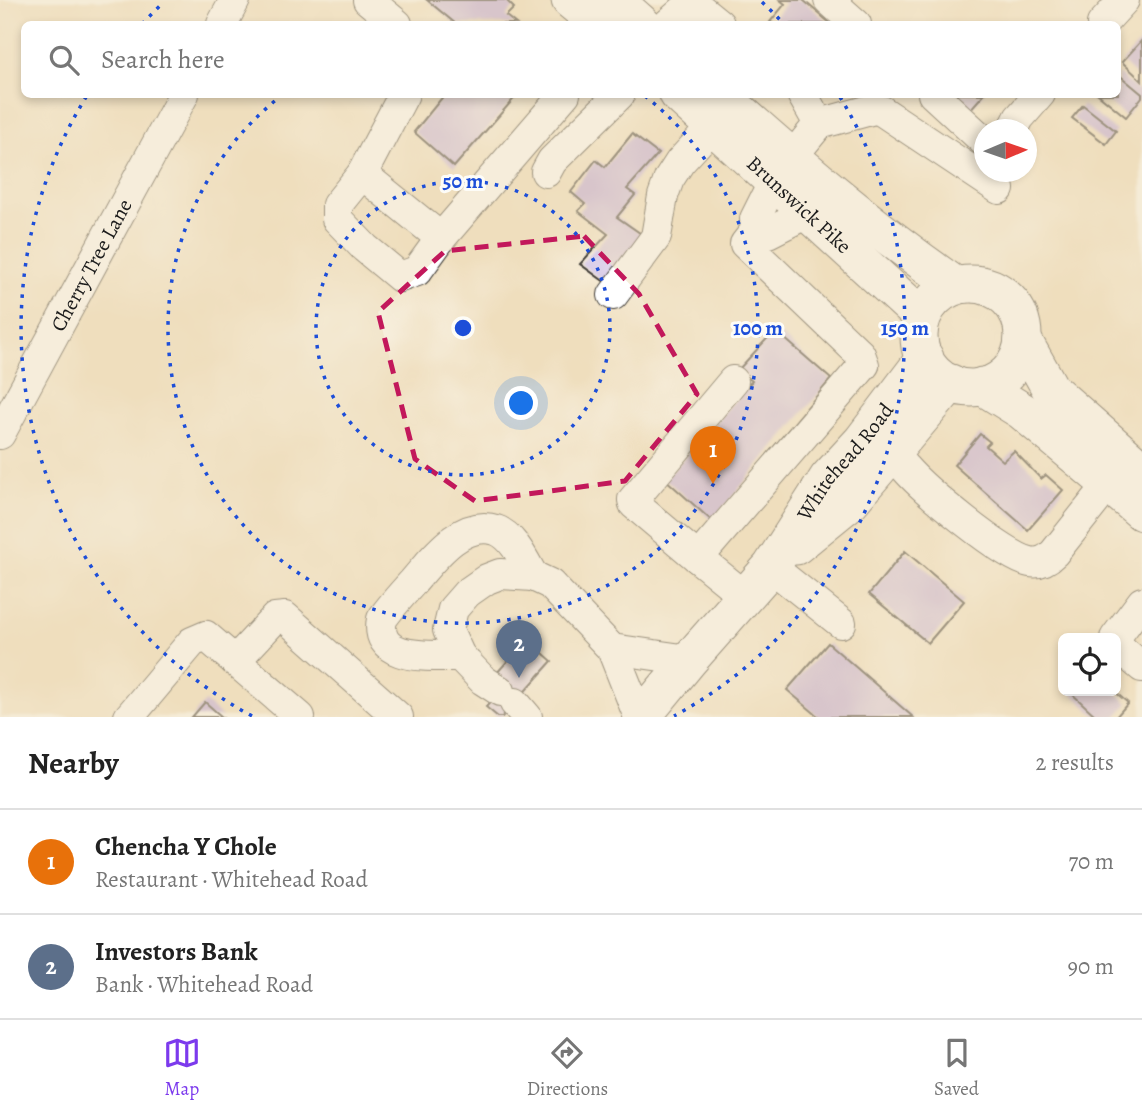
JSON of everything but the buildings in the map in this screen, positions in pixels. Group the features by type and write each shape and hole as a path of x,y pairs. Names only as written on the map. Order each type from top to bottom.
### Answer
{"main road":[{"path":"592,13 628,21"},
{"name":"Brunswick Pike","path":"688,98 717,110 782,169 956,285"},
{"name":"Brunswick Pike","path":"782,169 808,212 922,317"},
{"path":"1142,470 1051,390 1023,340 1018,316 1004,295 981,284 956,285 930,302 922,317 919,337 953,376 1022,411 1142,512"},
{"path":"953,376 1006,376 1015,364 1023,340"},
{"name":"Whitehead Road","path":"771,566 850,502 953,376"},
{"name":"Whitehead Road","path":"641,717 771,566 828,478 862,442 953,376"}],"street":[{"path":"224,21 235,0"},
{"path":"368,0 393,21"},
{"path":"829,0 853,21"},
{"path":"1105,21 1124,0"},
{"path":"677,11 698,7 715,21"},
{"name":"Cherry Tree Lane","path":"0,434 182,98"},
{"path":"402,98 362,174 337,205 337,219 374,256 400,277 417,271 447,230 562,98"},
{"path":"546,172 552,161 617,98"},
{"path":"804,98 819,124"},
{"path":"937,98 974,131"},
{"path":"1018,119 1036,98"},
{"path":"698,558 864,365 860,354 745,244 756,230 755,219 782,169 819,124 874,109 882,111 974,165"},
{"path":"613,295 656,237 663,196 669,179 717,110"},
{"path":"362,174 447,230"},
{"path":"756,230 768,233 808,212"},
{"path":"733,382 633,500 746,597"},
{"path":"792,448 828,478"},
{"path":"892,450 904,468 966,522 1006,552 1031,563 1046,561 1054,553 1109,484"},
{"path":"460,656 405,654 395,650 384,641 380,630 382,620 438,554 456,538 468,532 489,529 503,534 518,551 533,576"},
{"path":"771,566 841,623"},
{"path":"514,704 483,680 460,656 448,630 453,609 467,593 487,579 500,574 533,576 558,591 612,649 641,717"},
{"path":"1119,633 1142,602"},
{"path":"235,661 275,618 285,617 398,717"},
{"path":"129,717 192,642 206,636 300,717"},
{"path":"612,649 689,660"},
{"path":"1121,649 1142,667"}],"highlighted area":[{"path":"584,236 639,294 697,394 625,481 475,501 415,459 378,312 445,251"}],"place":[{"name":"Chencha Y Chole","path":"713,484"},
{"name":"Investors Bank","path":"519,678"}]}
